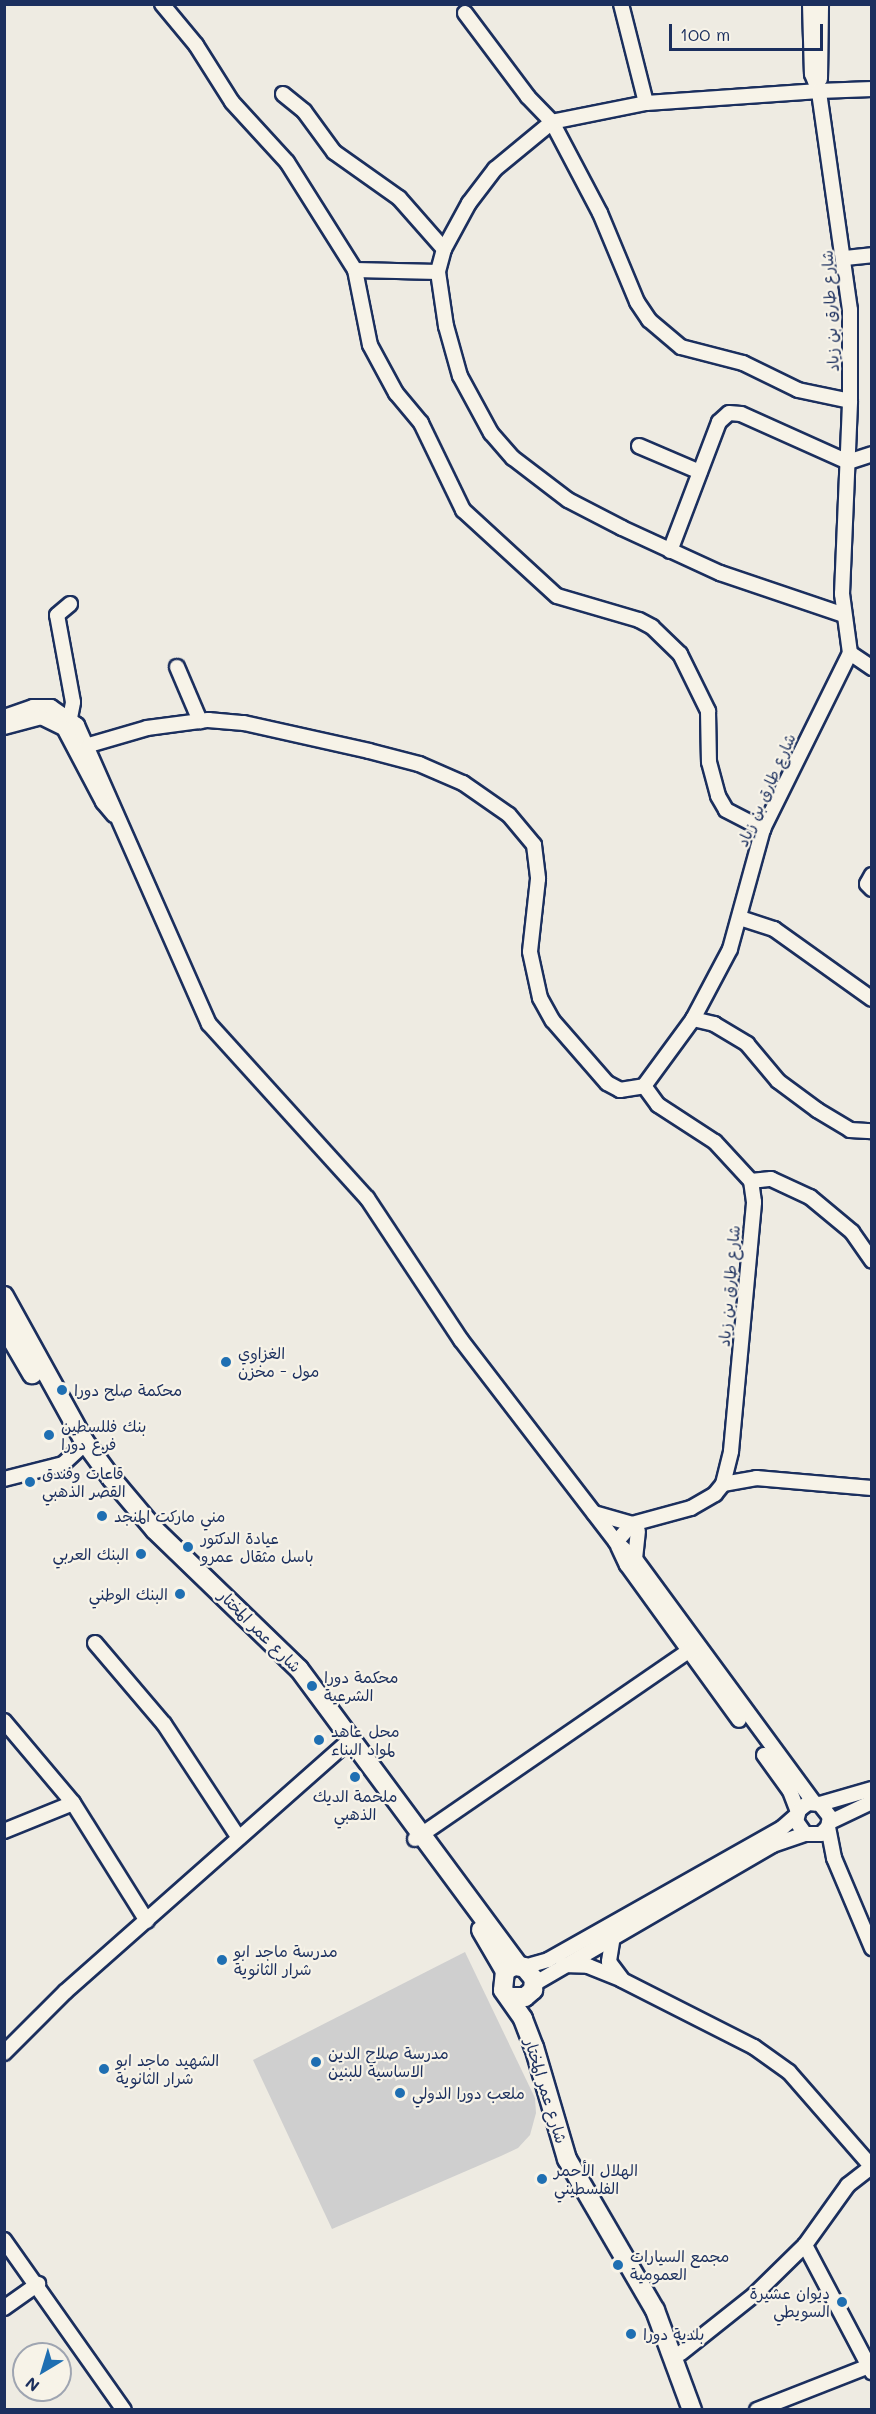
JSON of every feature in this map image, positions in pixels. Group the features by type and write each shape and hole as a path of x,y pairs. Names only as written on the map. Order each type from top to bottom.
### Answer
{"main road":[{"name":"شارع عمر المختار","path":"4,1296 84,1441 112,1479 155,1530 299,1669 516,1968"},
{"name":"شارع عمر المختار","path":"4,1326 79,1449 143,1531 274,1658 349,1740"},
{"path":"516,1968 532,1974 532,1989 521,1998 510,1997 501,1985 516,1968"},
{"name":"شارع عمر المختار","path":"532,1989 575,2147 668,2312 699,2409"},
{"name":"شارع عمر المختار","path":"510,1997 534,2047 567,2159 655,2310 692,2409"}],"street":[{"path":"162,4 196,45 231,102 287,162 356,270 370,345 396,393 421,423 463,510 557,596 639,620 652,627 680,654 708,711 710,762 718,796 726,810 764,829"},
{"path":"621,4 646,103"},
{"path":"810,4 812,75 819,90"},
{"path":"819,90 821,4"},
{"path":"465,13 528,97 552,122 600,213 637,302 665,335 681,346 743,363 798,390 850,401"},
{"path":"844,615 720,573 670,551 568,500 513,458 491,433 460,376 446,326 438,272 444,249 469,203 495,169 552,122 646,103 819,90 872,89"},
{"name":"شارع طارق بن زياد","path":"644,1086 693,1019 730,949 740,918 748,873 764,829 850,653 844,615 842,560 850,401 845,258 819,90"},
{"path":"283,94 304,111 334,152 399,198 444,249"},
{"path":"845,258 872,255"},
{"path":"356,270 438,272"},
{"path":"670,551 719,422 729,413 741,414 848,462 872,454"},
{"path":"639,446 700,472"},
{"path":"70,604 57,615 73,702 70,718 111,798 114,814 209,1024 367,1198 461,1341 594,1513 615,1542 627,1565 817,1803 828,1812 834,1858 872,1948"},
{"path":"850,653 872,668"},
{"path":"177,667 200,721"},
{"path":"4,717 42,706 70,718"},
{"path":"4,727 29,718 53,721 87,751"},
{"path":"87,751 128,733 200,721 244,723 419,764 463,783 509,815 528,835 538,860 530,952 540,998 553,1021 607,1083 620,1090 644,1086 658,1105 715,1142 751,1181 771,1179 810,1197 852,1233 872,1260"},
{"path":"872,875 867,885 872,889"},
{"path":"740,918 774,929 872,999"},
{"path":"693,1019 714,1024 747,1044 778,1081 817,1110 850,1130 872,1131"},
{"name":"شارع طارق بن زياد","path":"723,1484 731,1451 753,1214 751,1181"},
{"path":"4,1479 63,1464 79,1449"},
{"path":"615,1542 635,1527 704,1502 723,1484 756,1478 872,1488"},
{"path":"594,1513 617,1523 635,1527"},
{"path":"634,1558 635,1527"},
{"path":"615,1542 634,1558 790,1791 798,1814 798,1826 834,1858"},
{"path":"95,1643 164,1724 239,1838"},
{"path":"419,1836 693,1648"},
{"path":"4,1721 73,1803 147,1921"},
{"path":"4,2053 57,1999 349,1740"},
{"path":"516,1968 548,1960 782,1828 798,1814 817,1803 872,1789"},
{"path":"532,1989 562,1965 772,1845 820,1834 829,1824 872,1802"},
{"path":"4,1831 73,1803"},
{"path":"613,1936 609,1962 622,1980"},
{"path":"562,1965 588,1966 622,1980 754,2047 789,2072 871,2166 848,2185 805,2245 754,2295 681,2353"},
{"path":"4,2240 38,2284 124,2409"},
{"path":"757,2409 871,2368 805,2245"},
{"path":"4,2308 38,2284"}],"shaded area":[{"name":"ملعب دورا الدولي","path":"465,1952 535,2098 536,2113 530,2135 518,2148 332,2229 253,2060"}],"place":[{"name":"الغزاوي مول - مخزن","path":"226,1362"},
{"name":"محكمة صلح دورا","path":"62,1390"},
{"name":"بنك فللسطين فرع دورا","path":"49,1435"},
{"name":"قاعات وفندق القصر الذهبي","path":"30,1482"},
{"name":"مني ماركت المنجد","path":"102,1516"},
{"name":"عيادة الدكتور باسل مثقال عمرو","path":"188,1547"},
{"name":"البنك العربي","path":"141,1554"},
{"name":"البنك الوطني","path":"180,1594"},
{"name":"محكمة دورا الشرعية","path":"312,1686"},
{"name":"محل عاهد لمواد البناء","path":"319,1740"},
{"name":"ملحمة الديك الذهبي","path":"355,1777"},
{"name":"مدرسة ماجد ابو شرار الثانوية","path":"222,1960"},
{"name":"مدرسة صلاح الدين الاساسية للبنين","path":"316,2062"},
{"name":"الشهيد ماجد ابو شرار الثانوية","path":"104,2069"},
{"name":"ملعب دورا الدولي","path":"400,2093"},
{"name":"الهلال الأحمر الفلسطيني","path":"542,2179"},
{"name":"مجمع السيارات العمومية","path":"618,2265"},
{"name":"ديوان عشيرة السويطي","path":"842,2302"},
{"name":"بلدية دورا","path":"631,2334"}]}
